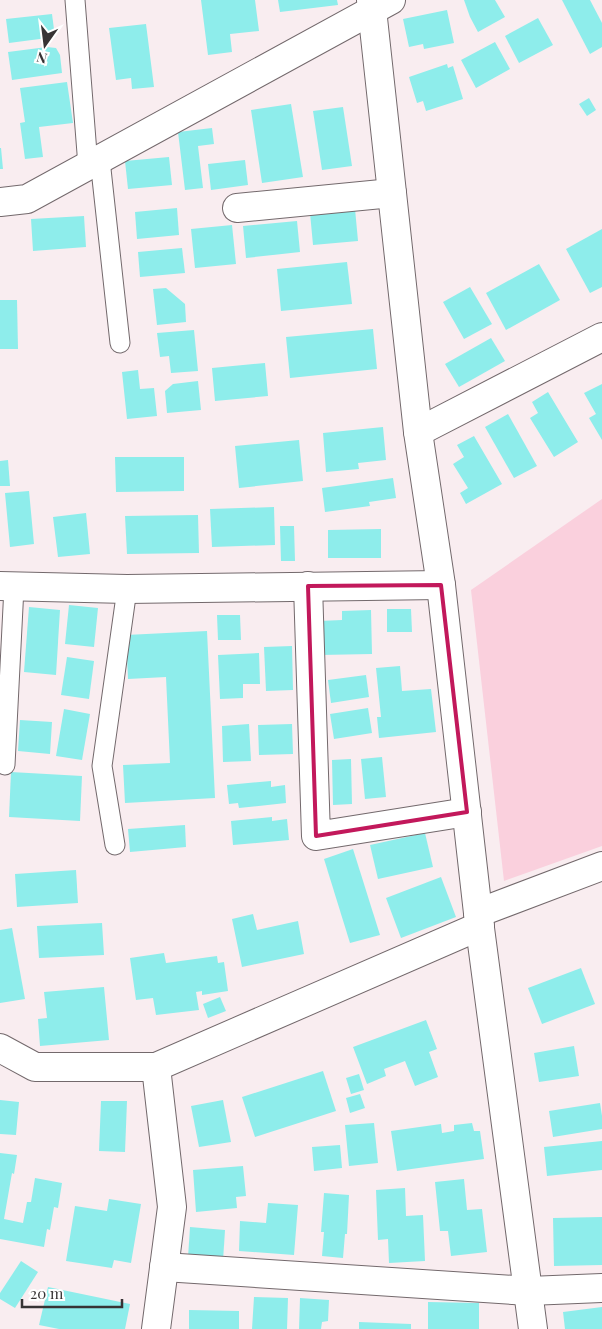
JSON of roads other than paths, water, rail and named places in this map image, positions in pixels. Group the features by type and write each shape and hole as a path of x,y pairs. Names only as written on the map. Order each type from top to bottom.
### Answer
{"street":[{"path":"0,202 27,199 378,3 392,193 418,432 441,584 479,919 533,1329"},
{"path":"237,208 392,193"},
{"path":"418,432 602,337"},
{"path":"7,587 127,589 441,584"},
{"path":"308,586 316,836 467,812"},
{"path":"0,1048 35,1067 156,1067 479,919 602,866"},
{"path":"156,1067 172,1207 156,1329"},
{"path":"164,1267 528,1291 602,1288"}],"lane":[{"path":"75,0 94,163 120,343"},
{"path":"5,765 7,587"},
{"path":"115,845 102,766 127,589"}]}
